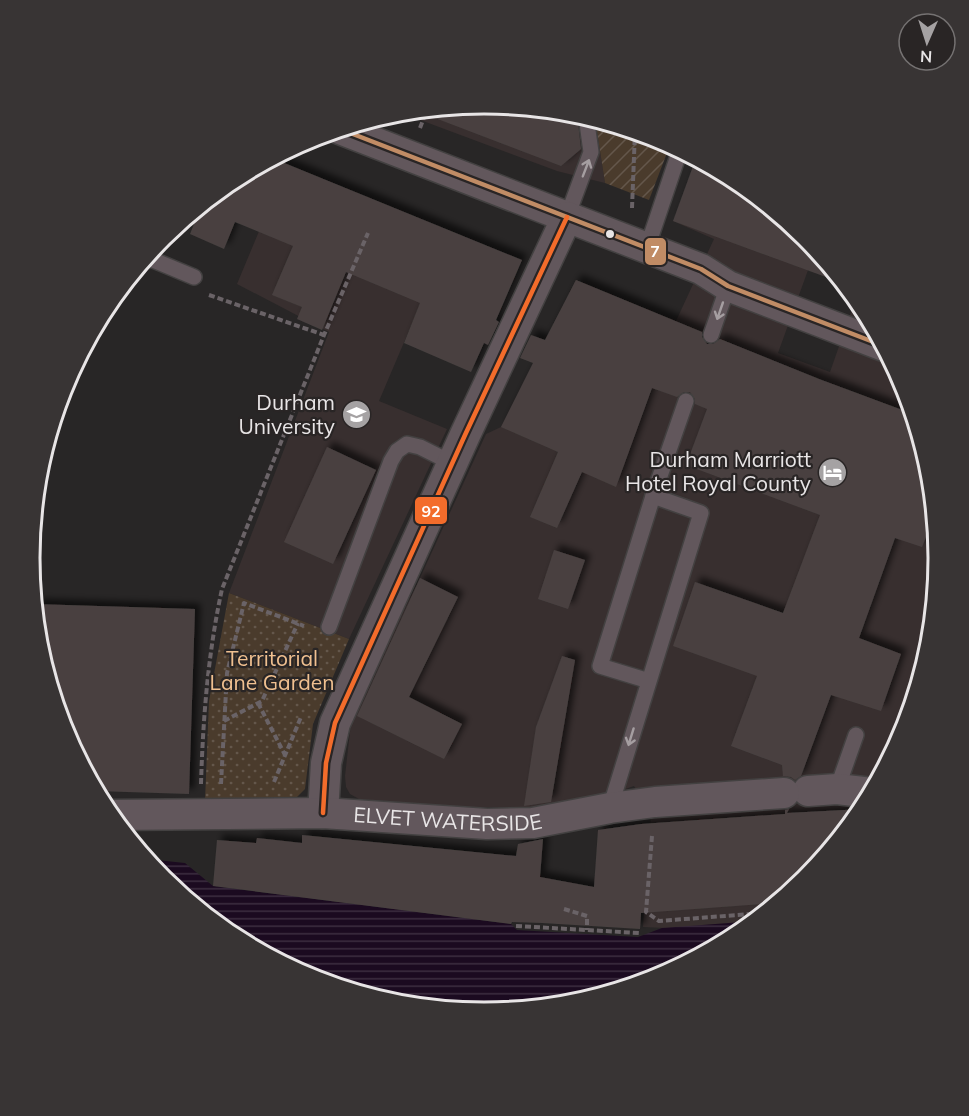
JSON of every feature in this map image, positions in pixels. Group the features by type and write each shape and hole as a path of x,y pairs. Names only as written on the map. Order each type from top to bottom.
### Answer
{"street":[{"path":"354,134 701,269 728,286 872,341"},
{"path":"323,813 326,763 335,723 452,463 567,217"},
{"name":"ELVET WATERSIDE","path":"122,815 323,813 487,824 533,822 655,802 837,789 862,792"}],"lane":[{"path":"567,217 591,152 587,127"},
{"path":"638,245 676,158"},
{"path":"155,261 194,278"},
{"path":"711,335 728,286"},
{"path":"649,681 600,666 653,496 686,401"},
{"path":"329,627 391,461 397,451 407,444 420,447 452,463"},
{"path":"610,808 701,513 653,496"},
{"path":"837,789 856,735"}],"path":[{"path":"635,141 638,245"},
{"path":"200,813 203,712 222,589 324,335 368,233"},
{"path":"194,278 203,293 324,335"},
{"path":"230,788 221,787 227,673 244,603 307,627"},
{"path":"224,721 262,701 298,623"},
{"path":"258,703 285,755"},
{"path":"270,791 305,707"},
{"path":"655,802 646,912 659,921 748,915"},
{"path":"564,909 587,916 587,930"},
{"path":"516,926 639,933"}],"shaded area":[{"path":"455,115 514,115 596,128 605,183 557,171 419,119"},
{"name":"Durham University","path":"287,164 451,232 379,401 447,429 349,639 229,593 329,332 237,284"},
{"path":"727,186 777,224 812,259 778,353 830,372 852,309 883,362 905,415 920,471 928,529 928,587 920,645 895,728 869,780 837,828 818,851 777,892 732,926 709,930 643,927 651,815 634,786 590,801 550,808 464,807 359,799 350,794 346,787 345,776 352,714 420,578 486,434 501,427 576,280 676,321 714,239 673,221"},
{"path":"160,860 185,863 213,886 511,924 517,930 638,937 662,928 738,922 681,956 599,987 514,1001 455,1001 427,998 370,987 342,978 262,943 214,910"}],"green space":[{"path":"596,128 667,154 649,200 605,183"},
{"name":"Territorial Lane Garden","path":"229,593 349,639 313,724 305,789 297,797 233,807 205,801 209,701"}],"building":[{"path":"484,114 514,115 578,125 581,149 561,166 433,117"},
{"path":"283,163 522,260 496,320 499,322 488,345 484,343 471,372 404,343 420,303 346,272 322,330 297,319 302,307 272,295 293,246 235,222 224,249 190,234 195,222 214,206 263,173"},
{"path":"693,166 731,189 777,224 829,278 673,221"},
{"path":"576,280 702,332 702,337 707,344 713,344 720,339 903,410 920,471 928,532 922,547 895,538 859,638 901,654 881,711 831,695 801,776 795,780 783,776 782,765 731,746 757,676 673,646 695,582 783,613 820,515 686,465 707,409 695,404 695,399 690,392 684,392 677,397 652,388 616,487 582,472 557,528 530,517 558,452 501,427 533,363 520,358 531,335 545,340"},
{"path":"327,447 376,470 333,564 284,542"},
{"path":"554,550 585,560 568,609 538,599"},
{"path":"420,578 458,597 409,697 462,724 444,759 357,716"},
{"path":"43,604 195,609 189,794 107,791 86,754 64,701 49,645"},
{"path":"562,656 575,660 551,802 524,806 536,727"},
{"path":"789,809 787,813 851,810 818,851 762,904 641,913 640,929 542,923 512,922 511,924 213,886 217,840 256,843 257,838 302,843 302,835 516,856 518,844 543,839 540,877 594,887 598,830 641,824 785,814 785,810"}],"transit line":[{"name":"7","path":"354,134 701,269 728,286 872,341"},
{"name":"92","path":"323,813 326,763 335,723 465,435 567,217"}],"place":[{"name":"Durham University","path":"356,415"},
{"name":"Durham Marriott Hotel Royal County","path":"832,472"}]}
